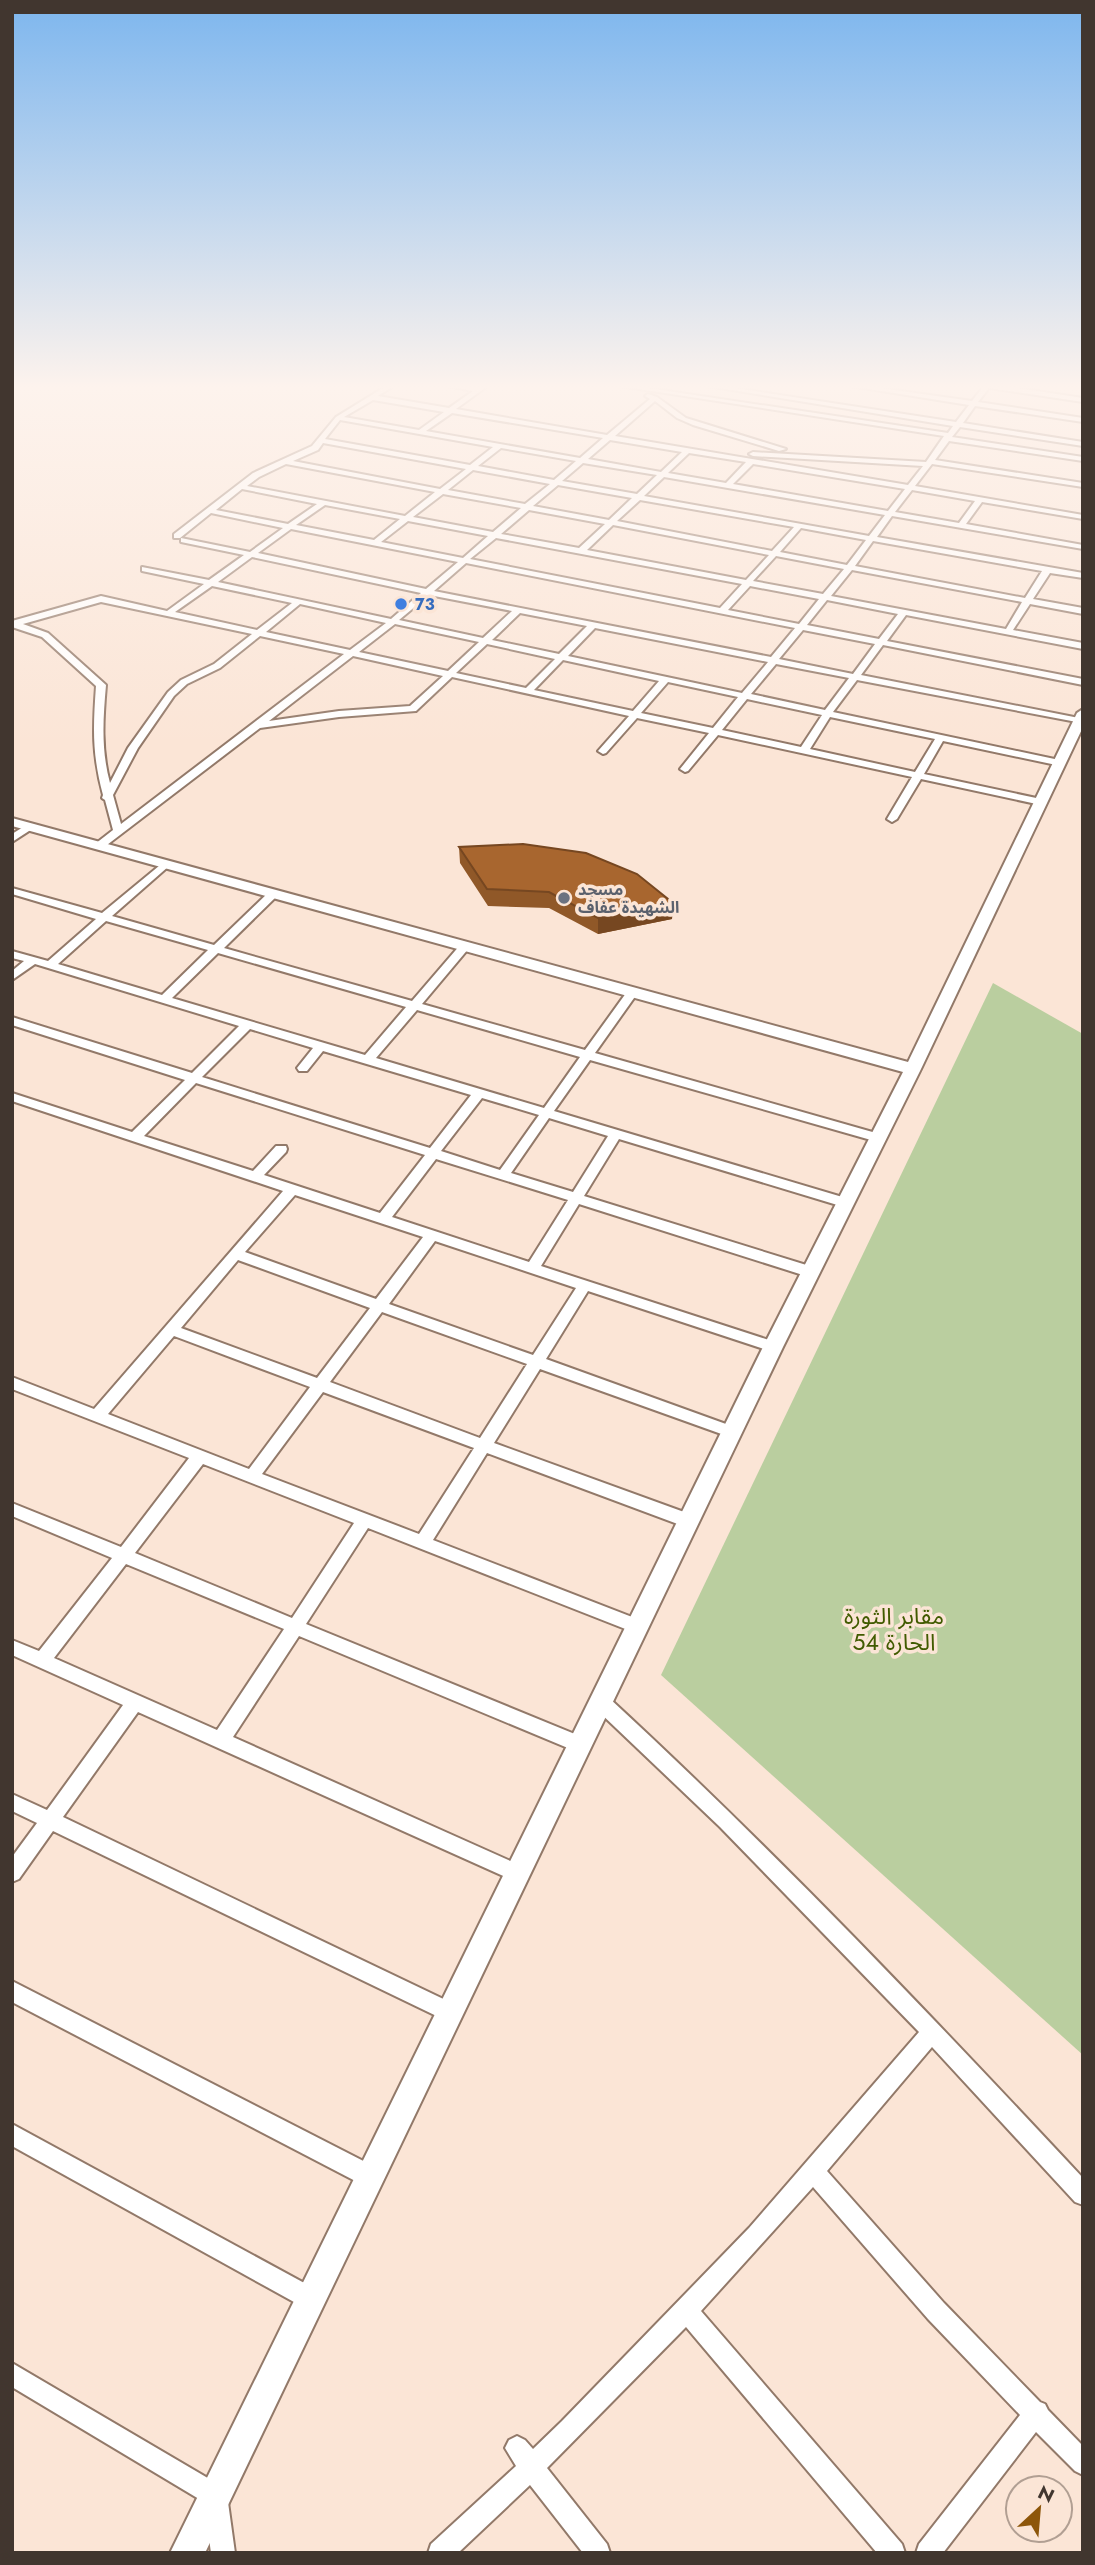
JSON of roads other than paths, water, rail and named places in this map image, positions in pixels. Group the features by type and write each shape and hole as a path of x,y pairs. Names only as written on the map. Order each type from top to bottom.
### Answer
{"main road":[{"path":"187,2553 639,1627 772,1347 913,1069 1081,717"},
{"path":"20,825 913,1069"}],"street":[{"path":"219,505 181,538 250,555 772,662 1081,717"},
{"path":"169,613 320,505"},
{"path":"338,505 1083,646"},
{"path":"373,544 423,505"},
{"path":"504,505 1083,611"},
{"path":"99,846 352,654 531,505"},
{"path":"581,551 631,505"},
{"path":"677,505 1083,576"},
{"path":"836,505 1083,547"},
{"path":"685,769 897,505"},
{"path":"960,527 976,505"},
{"path":"1013,505 1083,517"},
{"path":"211,511 1083,682"},
{"path":"722,611 799,526"},
{"path":"145,569 1060,763"},
{"path":"1008,632 1048,570"},
{"path":"14,624 101,599 1041,802"},
{"path":"107,798 133,748 170,694 184,682 216,666 297,603"},
{"path":"254,726 339,714 413,709 518,610"},
{"path":"803,752 827,714 904,612"},
{"path":"14,624 46,635 101,685 97,733 107,798 118,830"},
{"path":"528,691 593,625"},
{"path":"603,751 664,681"},
{"path":"892,819 940,738"},
{"path":"12,839 20,825"},
{"path":"50,965 165,864"},
{"path":"12,891 878,1138"},
{"path":"164,999 274,893"},
{"path":"368,1060 465,946"},
{"path":"12,954 844,1202"},
{"path":"12,977 33,960"},
{"path":"503,1175 633,991"},
{"path":"12,1021 811,1272"},
{"path":"135,1138 248,1024"},
{"path":"303,1068 321,1046"},
{"path":"383,1219 479,1093"},
{"path":"12,1097 772,1347"},
{"path":"532,1268 616,1134"},
{"path":"256,1177 281,1149"},
{"path":"97,1416 292,1189"},
{"path":"252,1476 432,1235"},
{"path":"235,1254 732,1432"},
{"path":"422,1543 585,1285"},
{"path":"172,1330 320,1387 689,1521"},
{"path":"12,1384 639,1627"},
{"path":"42,1661 200,1456"},
{"path":"12,1509 581,1745"},
{"path":"220,1740 365,1520"},
{"path":"12,1647 519,1874"},
{"path":"12,1873 135,1702"},
{"path":"602,1703 785,1879 1083,2194"},
{"path":"12,1802 451,2013"},
{"path":"12,1991 371,2177"},
{"path":"440,2553 533,2468 686,2310 814,2172 932,2032"},
{"path":"12,2134 311,2299"},
{"path":"814,2172 936,2311 1037,2412 1083,2463"},
{"path":"686,2310 894,2553"},
{"path":"12,2374 215,2495 223,2553"},
{"path":"928,2553 1037,2412"},
{"path":"517,2448 598,2553"}],"place":[{"name":"73","path":"401,604"},
{"name":"مسجد الشهيدة عفاف","path":"564,898"}],"park label":[{"name":"مقابر الثورة الحارة 54","path":"894,1629"}]}
